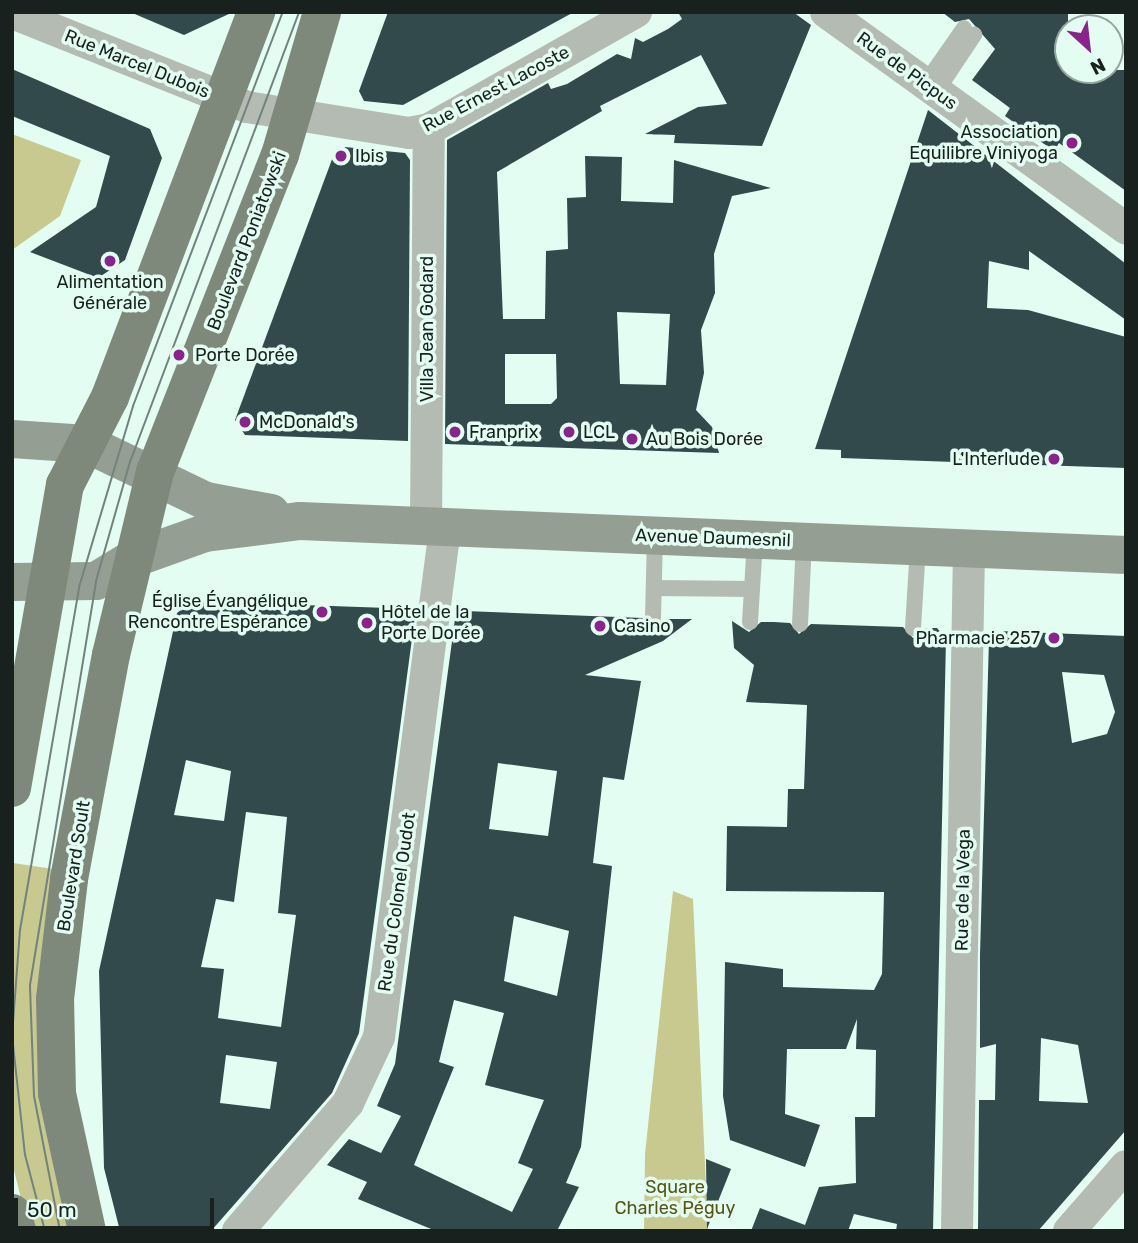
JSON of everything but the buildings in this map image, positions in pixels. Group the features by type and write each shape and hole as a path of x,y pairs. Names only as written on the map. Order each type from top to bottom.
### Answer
{"main road":[{"path":"12,788 29,582 65,485 87,444 256,12"},
{"name":"Boulevard Poniatowski","path":"150,489 290,118 322,12"},
{"name":"Avenue Daumesnil","path":"12,439 87,444 150,489 300,521 1126,555"},
{"name":"Boulevard Soult","path":"87,1231 57,1093 55,999 69,879 132,559 150,489"},
{"name":"Avenue Daumesnil","path":"29,582 96,581 132,559 205,533 300,521"},
{"path":"12,1213 17,1231"}],"street":[{"name":"Rue Ernest Lacoste","path":"224,99 290,118 409,133 429,129 636,12"},
{"name":"Rue de Picpus","path":"826,12 1126,228"},
{"name":"Rue Marcel Dubois","path":"12,13 224,99"},
{"name":"Villa Jean Godard","path":"429,129 435,528"},
{"name":"Rue du Colonel Oudot","path":"238,1231 348,1103 379,1037 435,528"},
{"name":"Rue de la Vega","path":"957,1231 969,548"},
{"path":"1069,1231 1126,1166"}],"lane":[{"path":"930,88 969,32"},
{"path":"653,618 655,536"},
{"path":"750,622 755,539"},
{"path":"800,624 804,541"},
{"path":"913,628 918,546"},
{"path":"654,588 752,589"}],"green space":[{"path":"12,134 81,160 60,216 12,250"},
{"path":"13,863 60,870 74,1231 29,1231 12,1162"},
{"name":"Square Charles Péguy","path":"673,891 693,899 708,1231 644,1231 645,1154"}],"tram line":[{"path":"45,1231 25,1155 12,1036 20,930 80,584 133,406 283,12"},
{"path":"60,1231 34,1096 30,985 96,581 130,462 299,12"}],"place":[{"name":"Association Equilibre Viniyoga","path":"1072,143"},
{"name":"Ibis","path":"341,156"},
{"name":"Alimentation Générale","path":"110,261"},
{"name":"Porte Dorée","path":"179,355"},
{"name":"McDonald's","path":"245,422"},
{"name":"Franprix","path":"455,432"},
{"name":"LCL","path":"569,432"},
{"name":"Au Bois Dorée","path":"632,439"},
{"name":"L'Interlude","path":"1054,459"},
{"name":"Église Évangélique Rencontre Espérance","path":"322,612"},
{"name":"Hôtel de la Porte Dorée","path":"367,623"},
{"name":"Casino","path":"600,626"},
{"name":"Pharmacie 257","path":"1054,638"}]}
